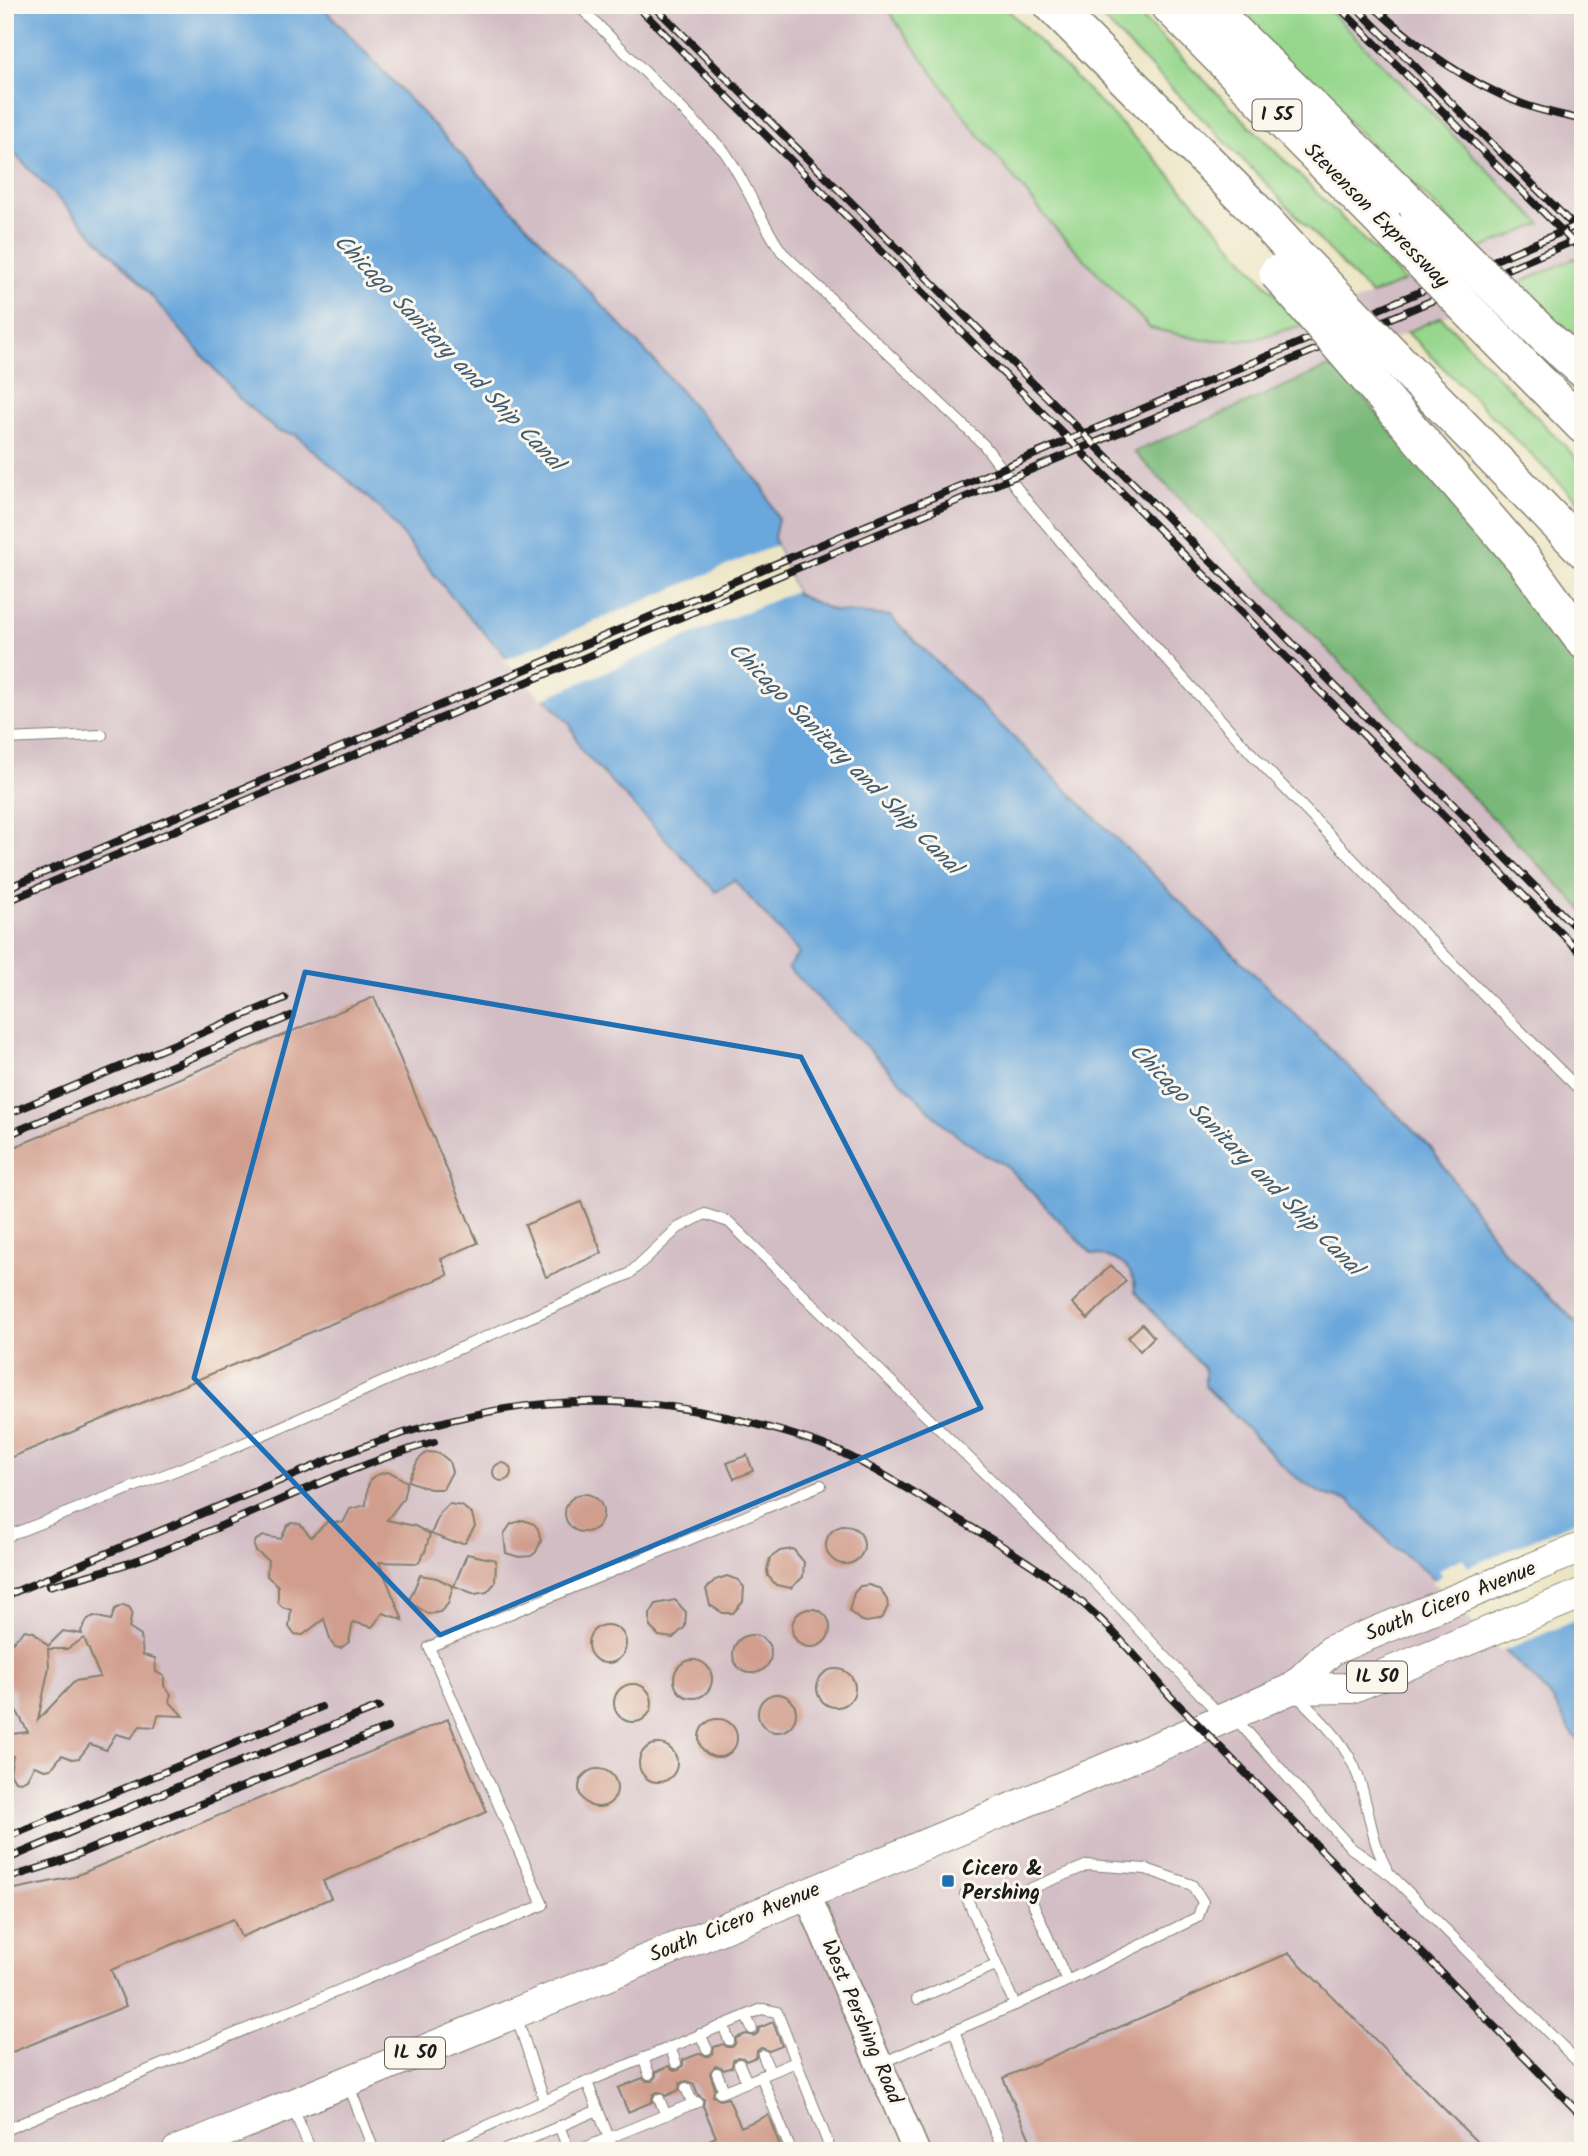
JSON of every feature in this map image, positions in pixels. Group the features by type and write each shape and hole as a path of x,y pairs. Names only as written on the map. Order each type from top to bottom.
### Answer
{"highway":[{"path":"1052,5 1246,200 1290,267 1388,402 1524,560 1583,641"},
{"name":"Stevenson Expressway","path":"1168,5 1583,426"},
{"path":"1207,5 1583,370"},
{"path":"1290,267 1424,387 1583,550"}],"main road":[{"name":"South Cicero Avenue","path":"177,2151 807,1894 1291,1689 1332,1650 1583,1548"},
{"name":"South Cicero Avenue","path":"1291,1689 1351,1688 1583,1593"},
{"name":"West Pershing Road","path":"807,1894 916,2151"}],"lane":[{"path":"578,5 724,151 740,173 766,231 782,252 984,446 1074,557 1250,752 1452,962 1583,1093"},
{"path":"5,739 102,735"},
{"path":"5,1537 228,1450 629,1274 678,1228 705,1213 729,1222 1094,1581 1227,1716 1351,1848 1391,1876 1583,2067"},
{"path":"5,2130 543,1905 429,1647 821,1485"},
{"path":"1291,1689 1333,1731 1346,1749 1358,1775 1379,1855 1391,1876"},
{"path":"880,2065 1067,1981 1198,1917 1203,1902 1192,1885 1146,1869 1088,1865 1027,1889 1067,1981"},
{"path":"965,1894 1015,2005"},
{"path":"917,1999 996,1965"},
{"path":"430,2151 762,2009 777,2012 831,2151"},
{"path":"515,2013 544,2100"},
{"path":"746,2016 752,2029"},
{"path":"723,2025 729,2040"},
{"path":"954,2031 1003,2151"},
{"path":"700,2034 707,2049"},
{"path":"670,2047 676,2063"},
{"path":"763,2055 766,2074 791,2151"},
{"path":"643,2059 649,2074"},
{"path":"717,2073 722,2092 796,2062"},
{"path":"739,2064 747,2082"},
{"path":"347,2081 374,2151"},
{"path":"587,2082 614,2151"},
{"path":"577,2151 695,2103 686,2088"},
{"path":"659,2099 666,2115"},
{"path":"292,2104 311,2151"},
{"path":"502,2151 598,2110"},
{"path":"559,2126 569,2151"}],"highlighted area":[{"path":"305,972 801,1057 981,1408 440,1635 194,1378"}],"shaded area":[{"path":"321,5 884,5 969,123 1053,226 1150,328 1203,340 1293,328 1540,224 1324,5 1583,5 1583,266 1575,259 1135,452 1583,910 1583,1329 1505,1253 1430,1147 890,616 834,611 796,594 774,537 778,519 763,487 658,365"},
{"path":"5,144 141,284 239,398 277,431 296,435 382,510 461,608 570,724 581,750 716,892 734,880 799,954 788,968 947,1128 985,1155 1004,1164 1092,1254 1123,1263 1135,1279 1136,1292 1322,1494 1350,1501 1393,1546 1427,1572 1551,1697 1571,1732 1583,1745 1583,2151 5,2151"}],"green space":[{"path":"884,5 1003,5 1154,157 1302,325 1252,340 1203,340 1150,328 1053,226 969,123"},
{"path":"1089,5 1129,5 1405,281 1371,295 1260,177"},
{"path":"1228,5 1324,5 1541,224 1480,249"},
{"path":"1575,258 1583,266 1583,347 1516,284"},
{"path":"1441,317 1583,465 1583,506 1407,332"},
{"path":"1335,364 1484,538 1583,673 1583,910 1134,452"}],"water":[{"name":"Chicago Sanitary and Ship Canal","path":"5,5 321,5 658,365 763,487 778,519 774,537 796,594 834,611 890,616 1430,1147 1505,1253 1583,1329 1583,1745 1571,1732 1551,1697 1427,1572 1393,1546 1350,1501 1322,1494 1291,1474 1205,1386 1205,1370 1135,1292 1128,1269 1109,1257 1092,1254 1004,1164 985,1155 947,1128 788,968 799,953 734,880 716,892 581,750 570,724 461,608 382,510 296,435 277,431 239,398 141,284 5,144","holes":["640,607 660,618 663,626 656,647 634,653 618,639 621,617"]}],"pier":[{"path":"776,545 795,591 542,699 504,660","holes":["640,610 653,615 659,626 657,640 642,650 629,647 620,631 628,614"]},
{"path":"1583,1518 1583,1617 1501,1652 1432,1581 1442,1576 1439,1569 1463,1558 1468,1567"}],"building":[{"path":"374,997 478,1243 441,1259 448,1275 5,1460 5,1151"},
{"path":"581,1202 602,1253 546,1277 525,1225"},
{"path":"1111,1265 1126,1281 1088,1319 1072,1303"},
{"path":"1142,1324 1154,1337 1140,1351 1128,1337"},
{"path":"427,1452 439,1453 449,1461 452,1472 443,1489 430,1489 408,1481 418,1460"},
{"path":"747,1455 753,1471 734,1479 727,1463"},
{"path":"498,1463 506,1463 511,1472 509,1479 498,1481 493,1476 493,1468"},
{"path":"386,1472 407,1482 403,1499 387,1520 415,1526 430,1534 425,1552 418,1563 379,1562 403,1620 383,1613 372,1627 353,1622 349,1642 341,1648 335,1647 331,1642 324,1619 303,1635 294,1634 289,1627 291,1610 282,1607 278,1602 278,1586 267,1576 268,1560 256,1551 256,1540 264,1536 281,1539 287,1526 292,1523 300,1524 311,1537 328,1521 343,1523 350,1509 366,1505 370,1480"},
{"path":"584,1494 597,1500 603,1513 597,1526 584,1532 571,1526 565,1513 571,1500"},
{"path":"449,1504 462,1506 472,1514 475,1526 465,1543 452,1542 431,1534 440,1513"},
{"path":"523,1520 534,1524 541,1541 531,1556 519,1557 506,1553 504,1534 511,1524"},
{"path":"845,1526 858,1532 864,1545 858,1558 845,1564 832,1558 826,1545 832,1532"},
{"path":"793,1549 804,1562 803,1577 791,1588 776,1585 768,1576 770,1558 780,1551"},
{"path":"467,1554 496,1560 495,1583 487,1592 475,1594 454,1586"},
{"path":"420,1575 437,1578 453,1586 448,1604 440,1612 428,1614 409,1601"},
{"path":"727,1576 738,1580 744,1587 743,1602 733,1613 723,1613 710,1605 706,1589 715,1580"},
{"path":"869,1585 881,1589 888,1606 883,1617 866,1622 849,1611 854,1593 860,1586"},
{"path":"675,1600 686,1612 685,1627 673,1638 659,1636 650,1627 650,1614 656,1604"},
{"path":"123,1605 129,1607 132,1612 129,1628 141,1636 143,1655 155,1658 156,1672 164,1676 164,1686 171,1694 169,1701 183,1716 158,1715 155,1727 140,1726 131,1738 116,1734 106,1750 90,1744 79,1758 72,1759 62,1755 51,1769 34,1766 27,1779 15,1781 10,1773 13,1756 5,1753 5,1735 28,1732 15,1708 15,1691 5,1683 5,1649 25,1630 34,1632 48,1646 63,1631 82,1634 88,1619 94,1616 111,1620 115,1609","holes":["84,1638 100,1677 75,1681 38,1720 49,1667 48,1649 67,1649"]},
{"path":"811,1609 824,1615 830,1628 824,1641 811,1647 798,1641 792,1628 798,1615"},
{"path":"607,1625 620,1631 626,1644 620,1657 607,1663 594,1657 588,1644 594,1631"},
{"path":"752,1635 765,1641 771,1654 765,1667 752,1673 739,1667 733,1654 739,1641"},
{"path":"693,1660 706,1666 712,1679 706,1692 693,1698 680,1692 674,1679 680,1666"},
{"path":"836,1669 849,1675 855,1688 849,1701 836,1707 823,1701 817,1688 823,1675"},
{"path":"633,1684 646,1690 652,1703 646,1716 633,1722 620,1716 614,1703 620,1690"},
{"path":"777,1694 790,1700 796,1713 790,1726 777,1732 764,1726 758,1713 764,1700"},
{"path":"448,1719 487,1812 323,1881 331,1898 241,1937 233,1919 111,1970 126,2006 5,2055 5,1891 73,1877"},
{"path":"718,1719 731,1725 737,1738 731,1751 718,1757 705,1751 699,1738 705,1725"},
{"path":"658,1744 671,1750 677,1763 671,1776 658,1782 645,1776 639,1763 645,1750"},
{"path":"598,1769 611,1775 617,1788 611,1801 598,1807 585,1801 579,1788 585,1775"},
{"path":"1289,1953 1486,2151 1035,2151 1003,2078"},
{"path":"773,2022 782,2046 769,2051 761,2048 756,2057 746,2061 737,2057 733,2060 732,2067 724,2070 715,2066 710,2073 715,2088 713,2096 720,2100 728,2098 741,2127 768,2115 782,2151 685,2151 716,2137 703,2106 704,2099 698,2095 694,2084 687,2081 680,2083 679,2090 666,2096 657,2092 653,2095 652,2102 628,2112 618,2088 643,2078 652,2081 656,2072 669,2066 679,2070 683,2060 701,2053 709,2056 714,2047 723,2044 732,2047 736,2038 746,2034 754,2036 759,2028"}],"railway":[{"path":"636,5 1583,955"},
{"path":"653,5 1583,935"},
{"path":"1337,5 1583,252"},
{"path":"1354,5 1580,232"},
{"path":"1372,5 1423,48 1479,84 1528,106 1583,120"},
{"path":"5,889 1583,223"},
{"path":"5,902 1583,237"},
{"path":"5,1115 285,998"},
{"path":"5,1136 291,1016"},
{"path":"5,1596 346,1453 448,1420 498,1410 598,1402 649,1404 755,1424 806,1439 836,1450 892,1480 1026,1561 1082,1602 1170,1696 1583,2117"},
{"path":"49,1586 146,1557 325,1481 397,1453 434,1442"},
{"path":"5,1838 321,1707"},
{"path":"5,1860 194,1780 379,1707"},
{"path":"5,1879 56,1863 387,1728"}],"place":[{"name":"Cicero & Pershing","path":"948,1881"}]}
